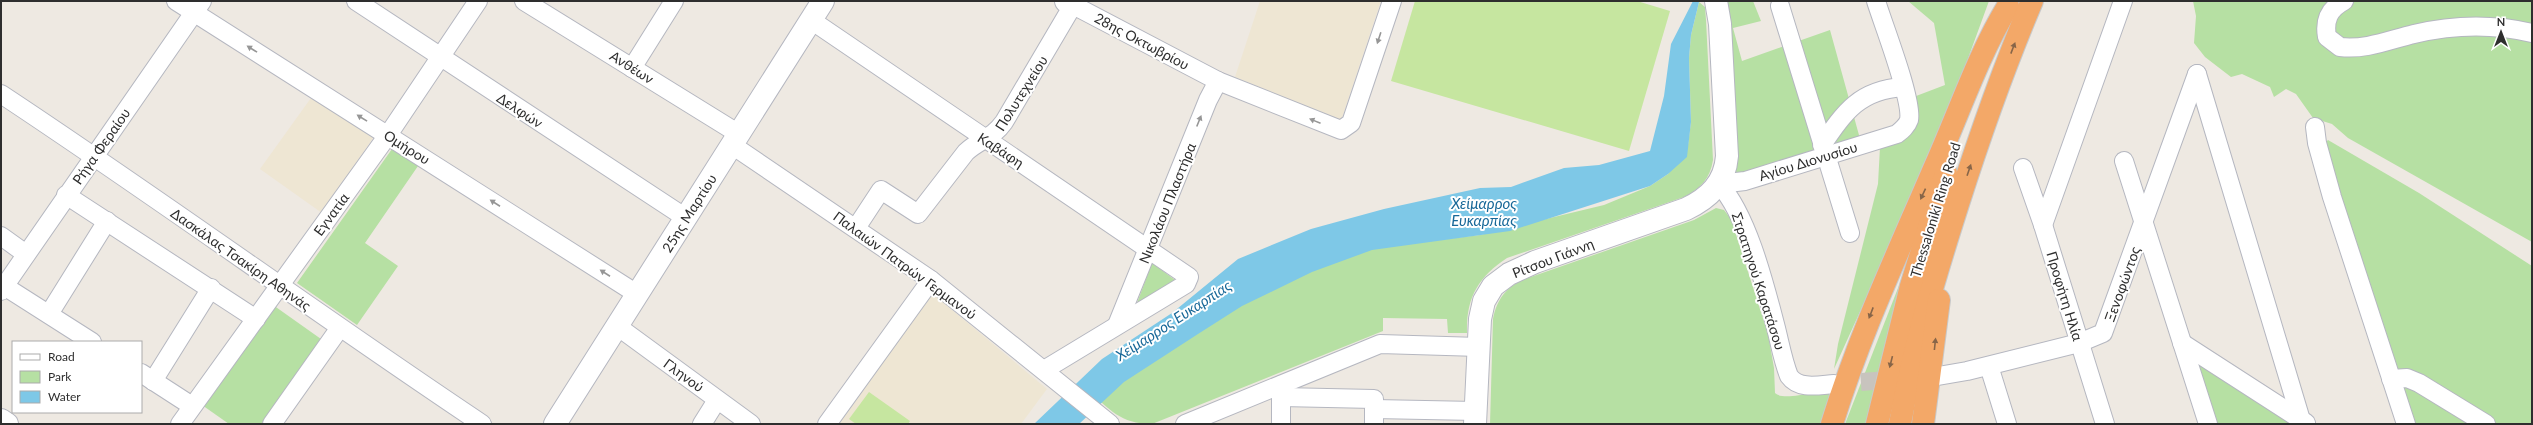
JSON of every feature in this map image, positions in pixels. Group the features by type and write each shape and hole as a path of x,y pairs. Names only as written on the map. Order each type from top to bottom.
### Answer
{"highway":[{"name":"Thessaloniki Ring Road","path":"1900,424 1918,338 1944,247 1986,122 2032,1"},
{"name":"Thessaloniki Ring Road","path":"1877,424 1899,330 1937,201 1957,139 2009,3"},
{"path":"1832,424 1849,372 1889,268 1986,46 2009,3"},
{"path":"1923,424 1934,357 1944,247"}],"street":[{"name":"Ομήρου","path":"176,1 198,7 388,135 638,294"},
{"name":"Δελφών","path":"356,1 440,58 686,218"},
{"name":"Εγνατία","path":"189,418 256,318 388,135 478,1"},
{"name":"Ανθέων","path":"524,1 632,68 736,140"},
{"path":"632,68 674,1"},
{"name":"25ης Μαρτίου","path":"559,423 617,326 823,1"},
{"name":"28ης Οκτωβρίου","path":"1072,2 1218,81 1333,128 1345,129 1350,125 1353,118 1392,1"},
{"path":"1716,1 1720,24 1727,156 1719,184"},
{"path":"1824,150 1840,118 1858,101 1876,91 1903,87 1876,1"},
{"path":"2043,225 2123,1"},
{"path":"2344,1 2333,10 2325,23 2327,37 2340,47 2368,46 2414,34 2456,28 2488,27 2532,33"},
{"name":"Πολυτεχνείου","path":"856,228 881,190 918,214 966,152 996,133 1004,122 1072,2"},
{"path":"1780,6 1850,233"},
{"name":"Ρήγα Φεραίου","path":"3,288 66,195 198,7"},
{"name":"Καβάφη","path":"811,20 984,140 1149,248 1185,273 1190,279 1186,284 1117,325"},
{"name":"Ξενοφώντος","path":"1938,376 1989,366 2079,343 2097,336 2107,326 2197,74 2305,422"},
{"name":"Νικολάου Πλαστήρα","path":"1117,325 1208,100 1218,81"},
{"name":"Αγίου Διονυσίου","path":"1719,184 1745,181 1824,150 1897,134 1907,124 1909,118 1903,87"},
{"name":"Δασκάλας Τσακίρη Αθηνάς","path":"1,94 94,156 339,329 482,424"},
{"path":"2315,126 2317,143 2332,197 2406,424"},
{"name":"Παλαιών Πατρών Γερμανού","path":"736,140 856,228 931,280 1110,424"},
{"path":"2124,161 2208,424"},
{"name":"Προφήτη Ηλία","path":"2024,168 2105,424"},
{"name":"Ρίτσου Γιάννη","path":"1476,418 1478,347 1483,306 1490,291 1503,278 1535,262 1686,209 1704,199 1719,184"},
{"name":"Στρατηγού Καρατάσου","path":"1719,184 1731,199 1743,224 1771,310 1789,376 1796,382 1804,385 1834,384"},
{"path":"66,195 256,318"},
{"path":"49,314 107,221"},
{"path":"1,236 26,254"},
{"path":"827,424 931,280"},
{"path":"3,288 49,314 90,341"},
{"path":"189,418 147,377 211,288"},
{"path":"1044,370 1117,325"},
{"name":"Γληνού","path":"617,326 751,424"},
{"path":"272,424 339,329"},
{"path":"2182,343 2305,422"},
{"path":"1185,424 1281,391 1380,344 1478,347"},
{"path":"1989,366 2007,424"},
{"path":"2391,380 2407,378 2419,382 2486,424"},
{"path":"1281,391 1374,399 1374,416 1476,418"},
{"path":"1281,391 1281,424"},
{"path":"702,424 717,400"},
{"path":"1,420 7,424"}],"shaded area":[{"path":"1260,1 1381,1 1341,121 1235,77"},
{"path":"316,91 377,132 322,213 260,169"},
{"path":"933,294 1047,389 1021,424 835,424"}],"green space":[{"path":"1415,1 1637,1 1670,11 1629,151 1391,81"},
{"path":"1715,1 1753,1 1761,21 1733,28 1742,61 1830,30 1862,146 1727,180"},
{"path":"1908,1 1989,1 1940,135 1834,369 1838,344 1878,184 1880,147 1900,135 1903,101 1945,85 1934,23"},
{"path":"2193,1 2532,1 2532,242 2348,138 2332,124 2313,118 2296,94 2286,89 2274,97 2270,87 2242,74 2231,77 2205,57 2194,43 2196,16"},
{"path":"1699,2 1705,7 1713,160 1712,167 1707,178 1695,191 1684,197 1507,258 1488,273 1476,290 1469,309 1467,333 1448,333 1447,319 1383,318 1383,331 1152,424 1141,423 1123,418 1109,409 1087,390 1297,257 1480,235 1604,205 1650,186 1668,174 1688,145 1691,122 1689,58 1691,35"},
{"path":"2328,140 2419,193 2532,266 2532,424 2413,424 2322,146"},
{"path":"392,149 418,166 365,243 398,266 357,325 297,283"},
{"path":"1716,208 1724,210 1731,219 1768,334 1774,368 1775,393 1786,396 1794,396 1833,388 1821,424 1490,424 1493,319 1497,305 1503,294 1518,282 1525,279 1694,220"},
{"path":"1152,263 1175,280 1140,304 1137,303"},
{"path":"1907,265 1870,424 1845,424"},
{"path":"273,305 321,339 261,424 229,424 202,405"},
{"path":"2194,361 2292,424 2214,424"},
{"path":"869,392 910,421 908,424 856,424 849,419"}],"water":[{"name":"Χείμαρρος Ευκαρπίας","path":"1693,1 1699,2 1691,35 1689,58 1691,122 1687,157 1668,174 1650,186 1510,231 1372,250 1312,272 1242,306 1124,382 1079,424 1034,424 1102,359 1172,313 1238,259 1311,229 1384,209 1480,188 1511,187 1564,168 1599,165 1650,151 1664,96 1671,44"}],"tunnel":[{"path":"1834,384 1900,379"}]}
